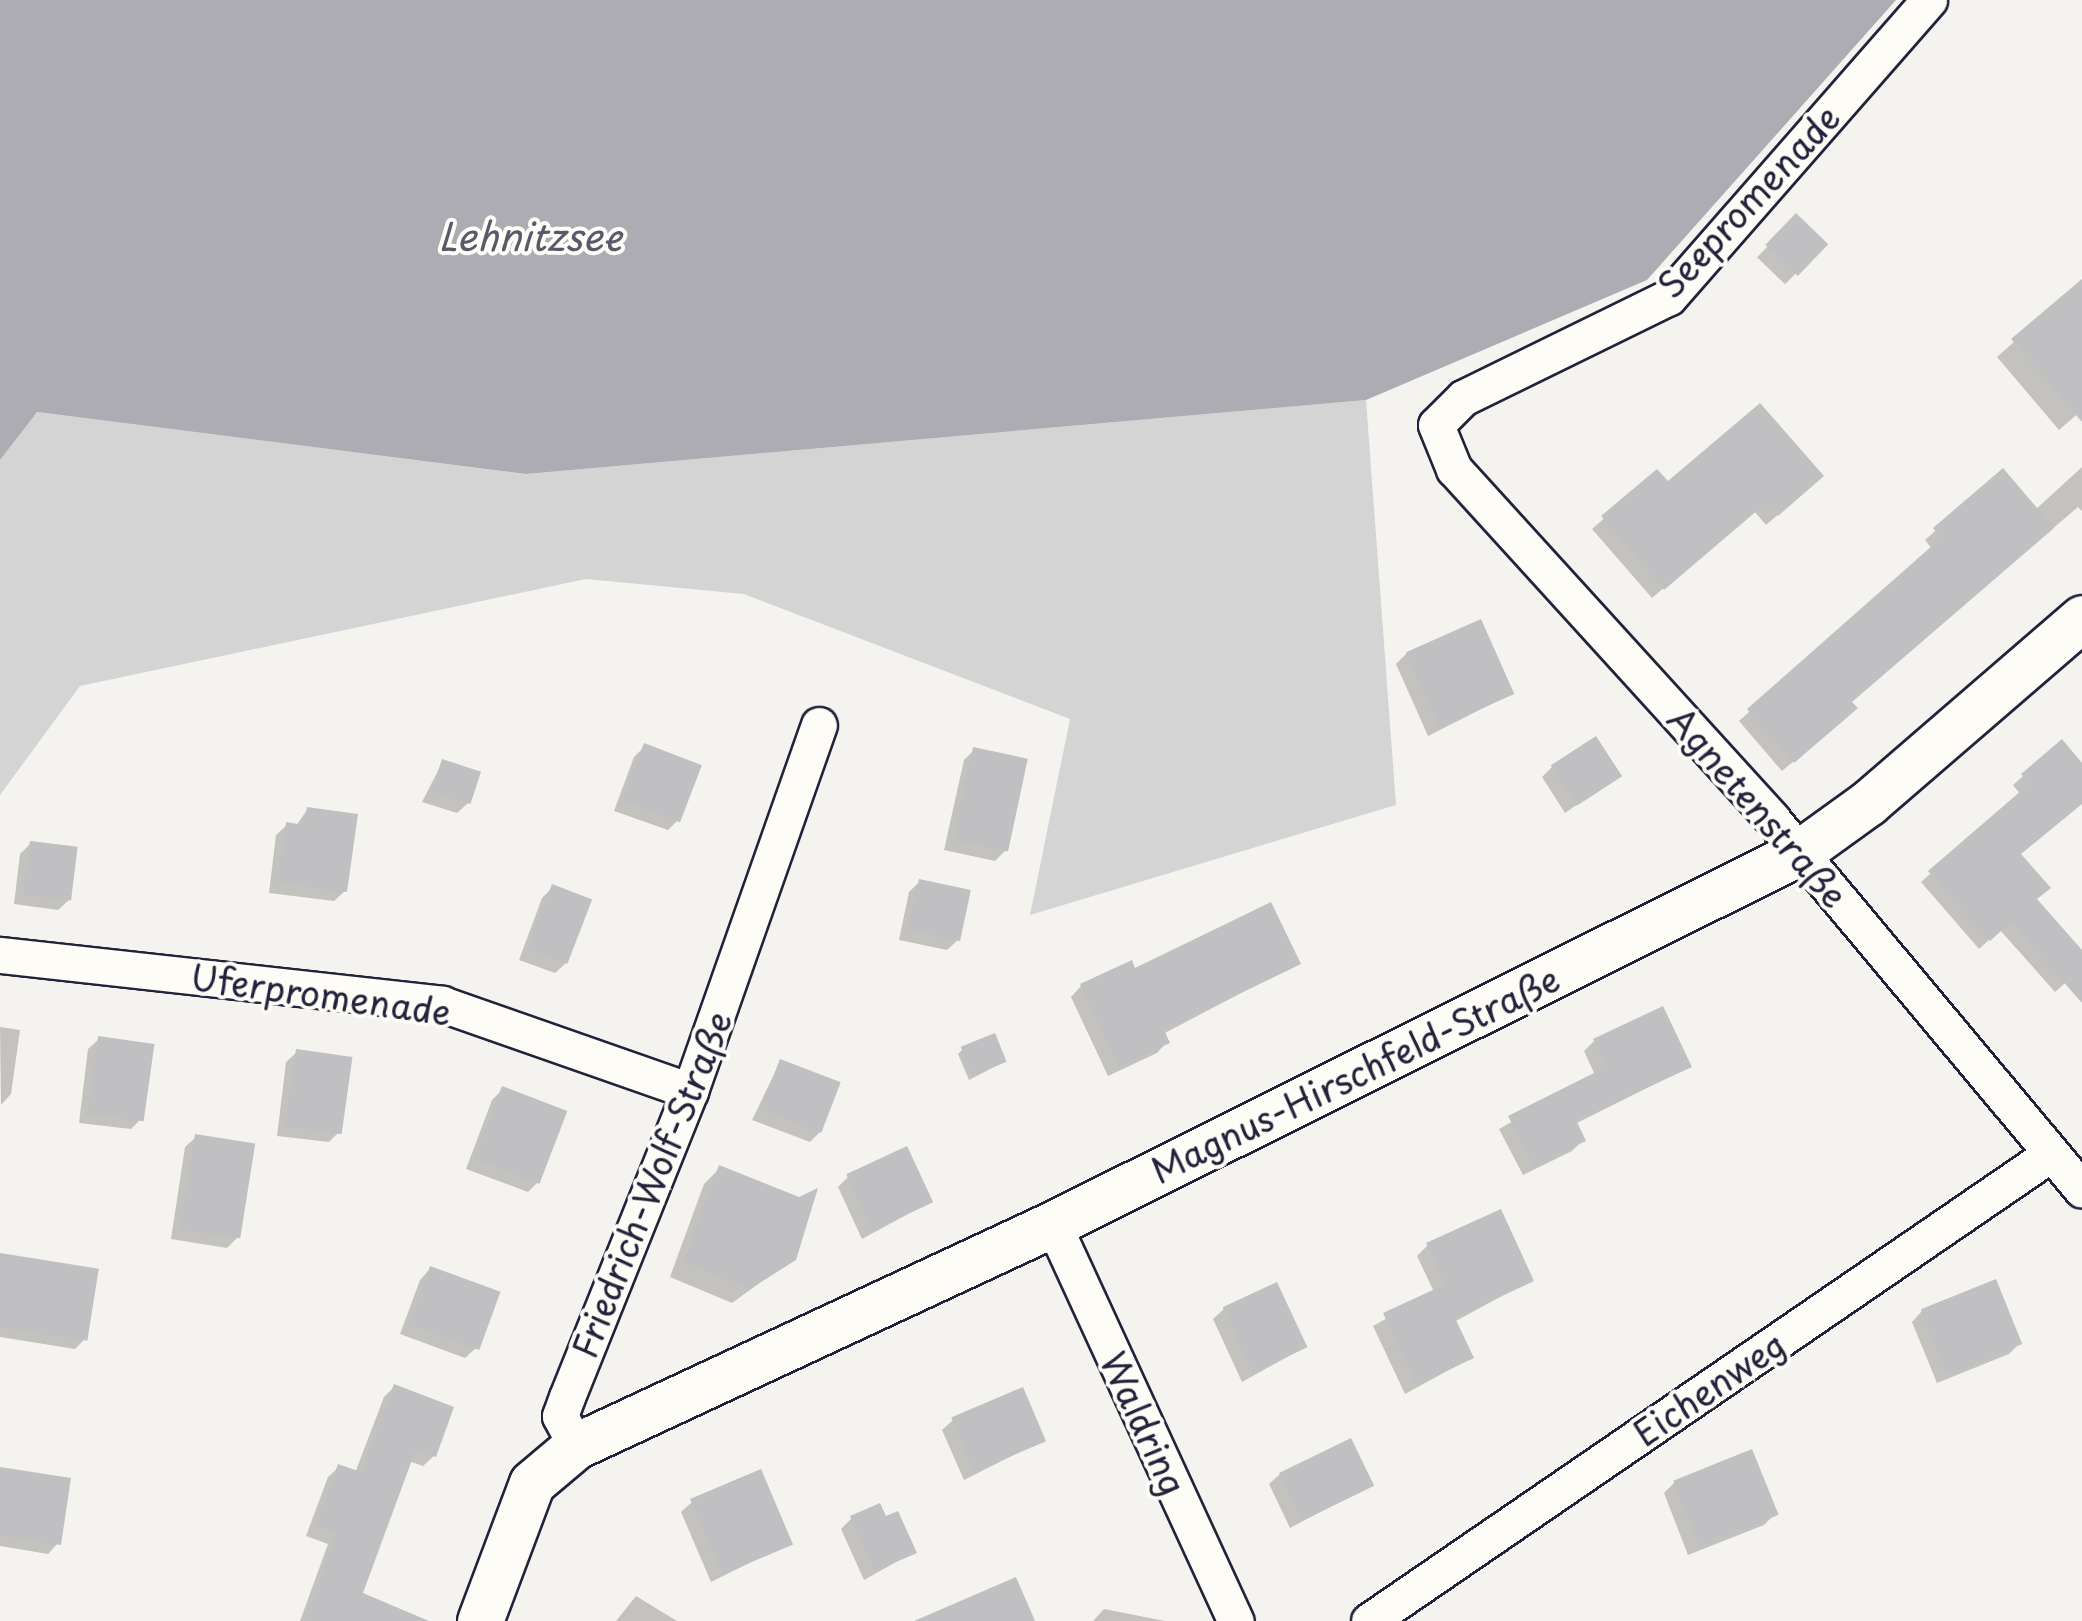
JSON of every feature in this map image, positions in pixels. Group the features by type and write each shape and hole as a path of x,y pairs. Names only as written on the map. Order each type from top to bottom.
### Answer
{"street":[{"name":"Seepromenade","path":"1436,425 1463,398 1669,297 1930,0"},
{"name":"Agnetenstraße","path":"1436,425 1454,470 1800,852 2049,1156 2082,1190"},
{"name":"Magnus-Hirschfeld-Straße","path":"576,1446 1052,1224 1800,852 1868,804 2082,618"},
{"name":"Friedrich-Wolf-Straße","path":"576,1446 560,1416 690,1091 819,725"},
{"name":"Uferpromenade","path":"0,954 442,1004 690,1091"},
{"name":"Eichenweg","path":"1369,1621 2049,1156"},
{"name":"Waldring","path":"1052,1224 1236,1621"},
{"path":"480,1621 532,1483 576,1446"}],"shaded area":[{"path":"1366,400 1396,805 1030,915 1070,719 744,594 586,579 80,686 0,795 0,460 36,412 526,474"}],"water":[{"name":"Lehnitzsee","path":"0,0 1896,0 1647,280 1366,400 526,474 37,412 0,460"}],"building":[{"path":"1796,213 1828,244 1798,276 1765,245"},
{"path":"2082,279 2082,422 2011,339"},
{"path":"1760,403 1824,476 1778,516 1766,503 1664,590 1601,516 1657,469 1668,481"},
{"path":"2003,468 2054,528 1852,702 1858,708 1794,763 1747,709 1941,538 1933,528"},
{"path":"1481,619 1514,694 1439,727 1406,652"},
{"path":"1596,736 1622,776 1577,806 1551,765"},
{"path":"2062,739 2082,763 2082,804 2021,854 2051,888 2037,899 2082,950 2082,1003 2011,922 1990,941 1928,871 2029,784 2021,774"},
{"path":"644,743 702,765 680,822 622,800"},
{"path":"973,747 1028,759 1008,852 953,840"},
{"path":"442,759 481,772 470,804 431,791"},
{"path":"307,807 358,814 347,892 278,883 286,822 304,825"},
{"path":"30,841 78,847 71,900 23,895"},
{"path":"919,879 971,890 960,941 908,930"},
{"path":"552,884 592,899 567,964 527,948"},
{"path":"1271,902 1301,964 1164,1030 1170,1043 1119,1067 1080,984 1132,960 1135,968"},
{"path":"1663,1006 1692,1067 1576,1120 1586,1141 1534,1166 1508,1116 1606,1067 1593,1039"},
{"path":"995,1033 1007,1062 972,1076 961,1047"},
{"path":"98,1036 154,1044 144,1121 87,1113"},
{"path":"296,1049 352,1057 342,1134 285,1126"},
{"path":"780,1059 841,1082 821,1133 761,1109"},
{"path":"502,1086 567,1111 539,1184 474,1159"},
{"path":"195,1134 255,1144 240,1238 180,1229"},
{"path":"907,1146 933,1202 872,1231 846,1174"},
{"path":"719,1165 799,1197 818,1188 796,1260 750,1289 684,1261"},
{"path":"1501,1209 1534,1281 1455,1318 1474,1358 1416,1385 1383,1313 1446,1284 1426,1243"},
{"path":"0,1253 99,1269 87,1341 0,1327"},
{"path":"430,1266 500,1292 479,1350 409,1324"},
{"path":"1996,1279 2022,1344 1947,1374 1921,1309"},
{"path":"1277,1282 1307,1347 1253,1373 1223,1307"},
{"path":"394,1384 454,1407 436,1457 416,1449 363,1593 429,1621 305,1621 337,1533 315,1525 338,1464 361,1472"},
{"path":"1023,1387 1046,1441 974,1472 951,1417"},
{"path":"1351,1438 1374,1486 1302,1521 1279,1473"},
{"path":"1752,1449 1779,1515 1700,1547 1673,1481"},
{"path":"0,1467 71,1478 61,1545 0,1535"},
{"path":"761,1469 793,1544 722,1575 690,1499"},
{"path":"880,1503 886,1516 898,1511 917,1553 875,1571 850,1516"},
{"path":"1016,1577 1035,1621 914,1621"}]}
